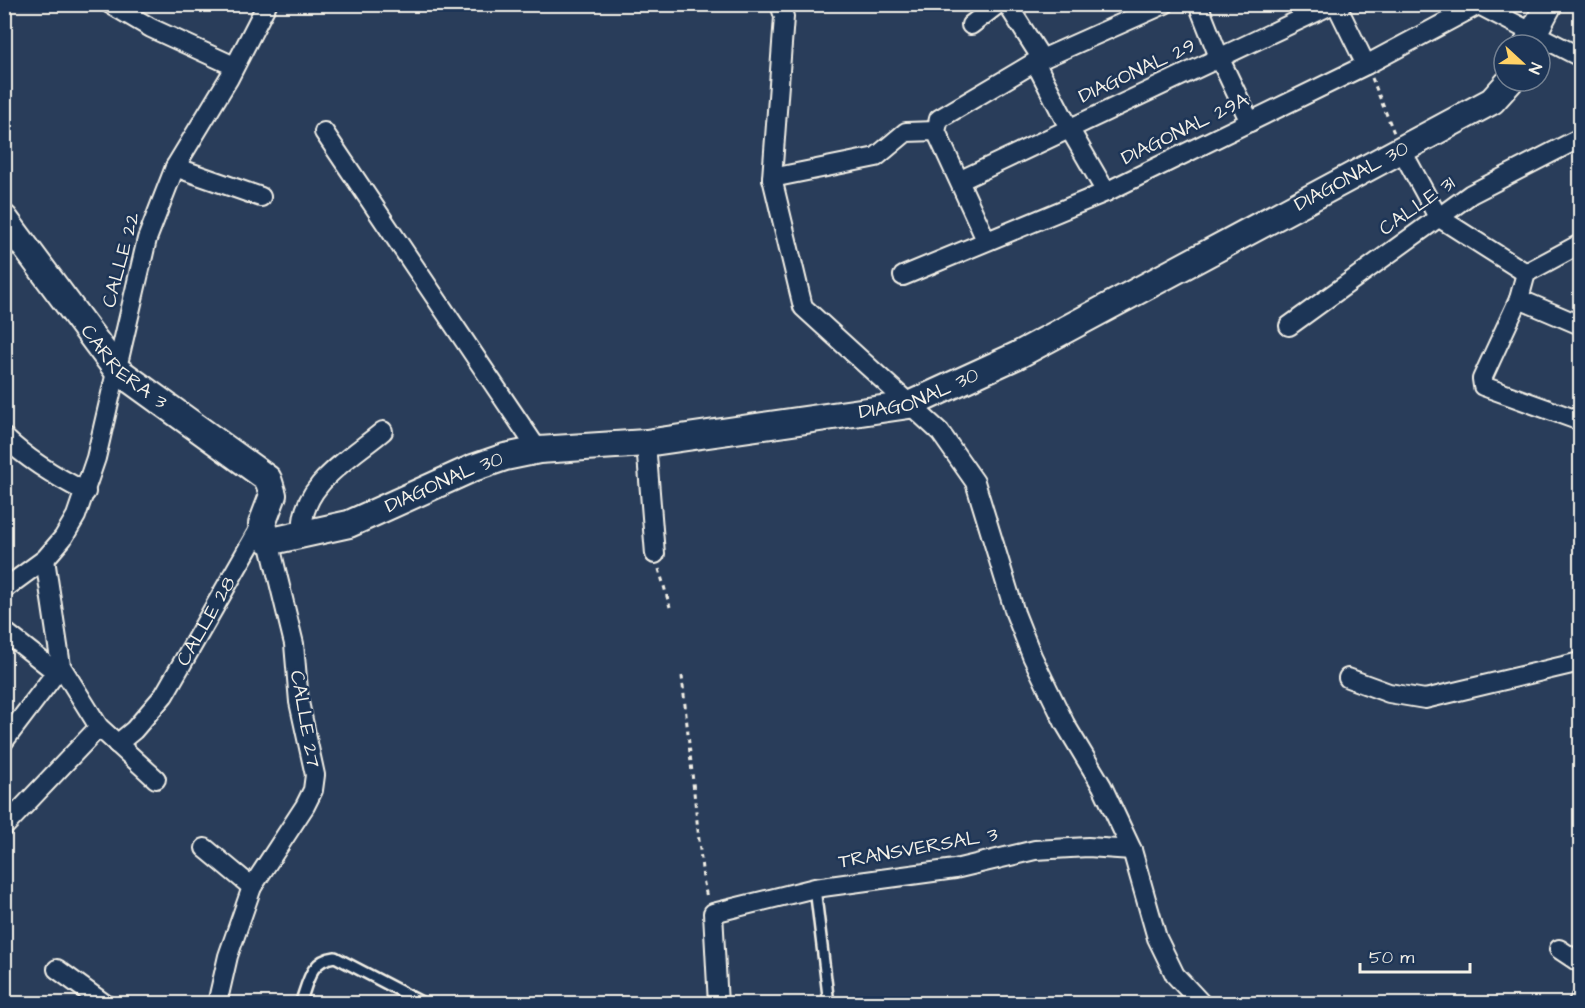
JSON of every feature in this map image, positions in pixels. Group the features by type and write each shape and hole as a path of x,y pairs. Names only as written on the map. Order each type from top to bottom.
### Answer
{"street":[{"path":"110,4 151,28 234,66"},
{"name":"CALLE 22","path":"4,589 45,559 63,538 86,492 147,238 175,167 230,78 267,4"},
{"path":"780,4 784,17 772,178 804,309 940,432 975,482 1015,613 1032,656 1065,724 1102,786 1132,850 1157,938 1175,975 1202,1004"},
{"path":"971,25 998,4"},
{"path":"1007,4 1038,61 1069,128 1106,192"},
{"path":"772,178 876,157 901,135 938,125 1038,61 1165,4"},
{"path":"1198,4 1219,57 1250,122"},
{"path":"1334,4 1366,65"},
{"name":"DIAGONAL 29","path":"961,180 1334,4"},
{"path":"1533,33 1549,4"},
{"path":"1478,5 1522,33"},
{"name":"DIAGONAL 29A","path":"903,276 1106,192 1366,65 1478,5"},
{"path":"1552,46 1581,57"},
{"name":"DIAGONAL 30","path":"265,532 303,533 349,524 473,468 505,457 538,450 645,443 909,405 1018,355 1492,101 1499,93"},
{"path":"938,125 986,240"},
{"path":"324,132 379,217 538,450"},
{"name":"CALLE 31","path":"1289,326 1471,194 1581,138"},
{"path":"1401,149 1438,217 1526,273"},
{"path":"175,167 261,197"},
{"name":"CARRERA 3","path":"4,218 117,370 262,472 272,487"},
{"path":"1581,244 1526,273 1519,299 1482,379 1483,386 1581,421"},
{"path":"1519,299 1581,325"},
{"path":"303,533 301,519 306,502 316,487 383,431"},
{"path":"4,437 22,454 53,476 86,492"},
{"path":"645,443 655,554"},
{"name":"CALLE 28","path":"117,744 134,730 164,695 265,532 273,495 272,487"},
{"name":"CALLE 27","path":"216,1004 228,956 252,887 313,790 315,775 299,702 294,644 265,532"},
{"path":"4,741 58,669 45,559"},
{"path":"4,631 58,669 99,727 156,779"},
{"path":"1348,678 1389,693 1425,699 1581,662"},
{"path":"4,827 99,727"},
{"name":"TRANSVERSAL 3","path":"713,913 815,888 955,869 1035,850 1088,847 1132,850"},
{"path":"205,848 252,887"},
{"path":"713,913 718,1004"},
{"path":"1559,949 1581,963"},
{"path":"57,969 105,1004"},
{"path":"1577,1004 1581,1000"}],"lane":[{"path":"815,888 829,1004"},
{"path":"300,1004 315,965 323,958 335,957 425,1004"}],"path":[{"path":"1366,65 1401,149"},
{"path":"655,554 670,607"},
{"path":"682,676 703,879 713,913"}]}
